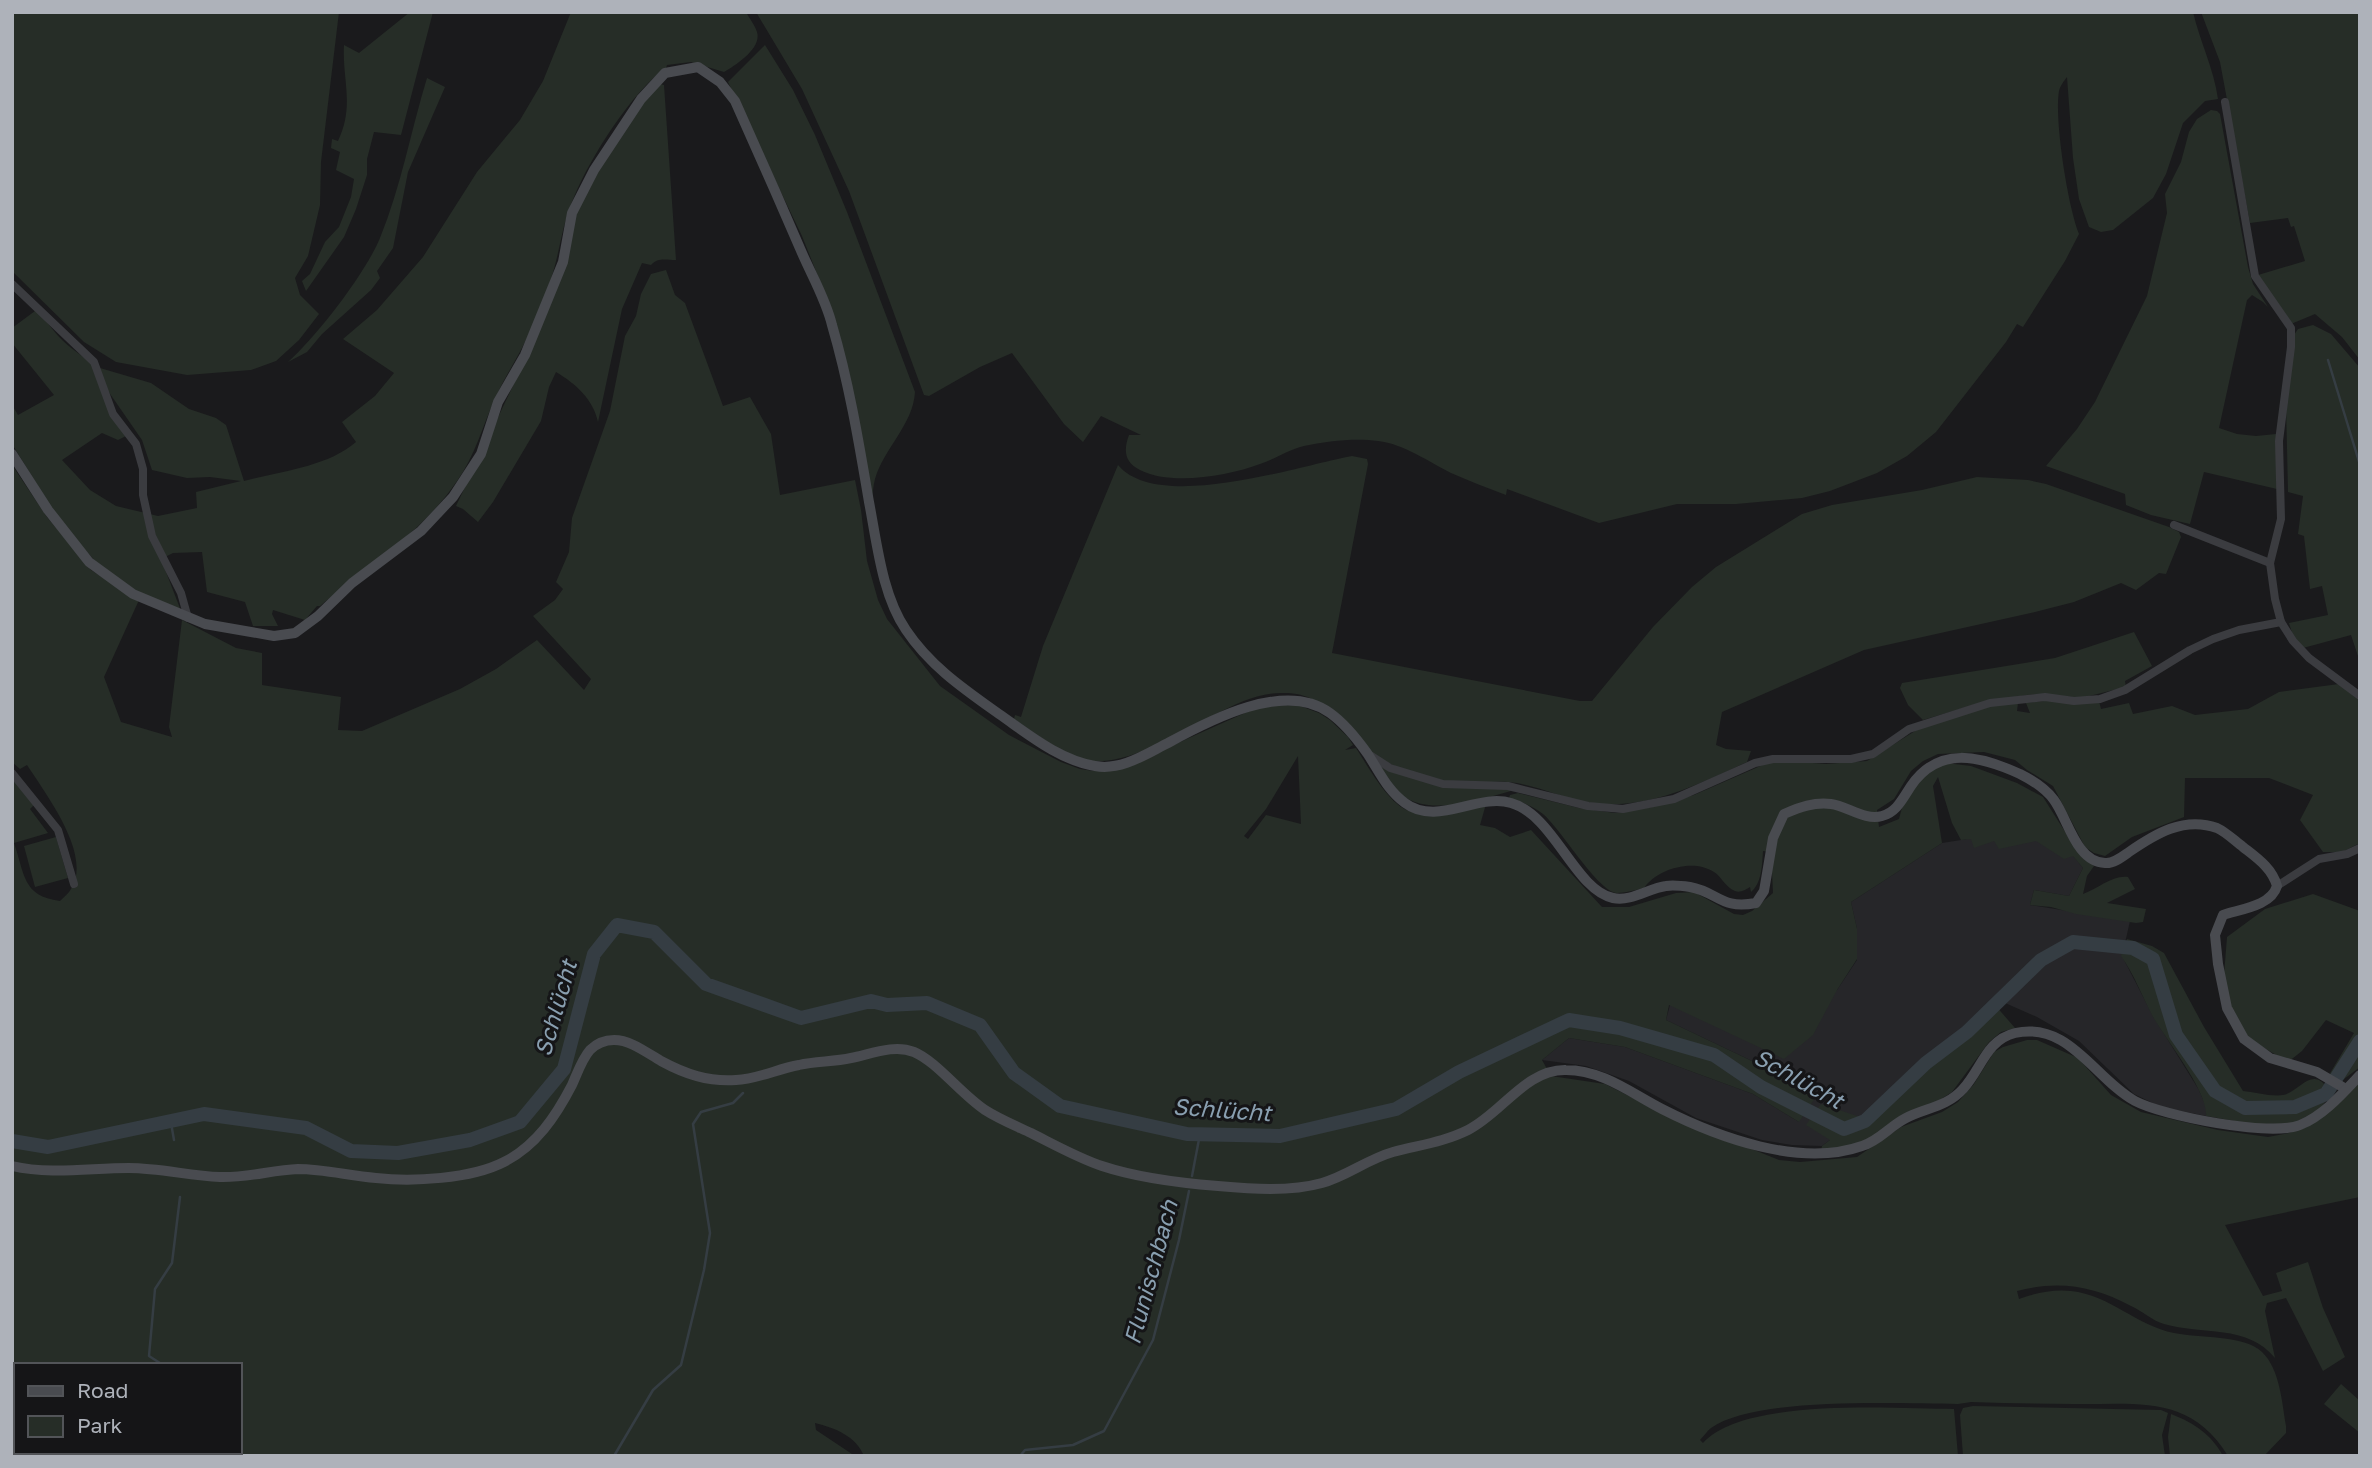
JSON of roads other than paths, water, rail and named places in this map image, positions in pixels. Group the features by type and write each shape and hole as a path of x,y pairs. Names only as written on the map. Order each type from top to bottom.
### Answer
{"street":[{"path":"12,454 48,510 89,562 133,594 205,624 274,636 295,633 352,583 421,531 453,497 481,454 498,402 525,355 563,262 572,213 594,170 641,99 665,73 698,68 720,82 735,101 831,320 851,404 883,579 904,629 945,676 1068,759 1099,767 1130,762 1243,709 1282,700 1306,701 1329,712 1368,754 1395,795 1409,807 1432,812 1491,799 1513,803 1535,815 1597,890 1613,898 1637,896 1666,886 1692,887 1720,901 1739,906 1756,903 1764,891 1773,838 1784,814 1804,805 1832,804 1880,817 1895,810 1929,765 1952,759 1977,758 2036,783 2053,798 2084,854 2104,864 2116,861 2168,828 2191,823 2218,829 2270,869 2277,886"},
{"path":"2225,103 2255,276 2291,328 2279,441 2281,519 2270,563 2281,622 2293,641 2309,658 2360,696"},
{"path":"12,284 94,362 113,414 136,444 143,469 143,495 152,536 181,593 188,618"},
{"path":"2174,525 2270,563"},
{"path":"1368,754 1390,768 1443,784 1508,786 1588,806 1623,808 1674,799 1755,763 1773,759 1851,759 1873,754 1909,729 1990,703 2045,697 2074,701 2100,699 2124,690 2213,639 2239,630 2281,622"},
{"path":"12,773 58,830 74,884"},
{"path":"2343,1086 2317,1072 2270,1058 2244,1039 2227,1008 2215,935 2223,915 2265,901 2274,894 2277,886 2319,859 2347,854 2360,848"},
{"path":"12,1166 48,1171 134,1168 229,1178 302,1169 391,1179 469,1172 497,1165 522,1151 540,1135 557,1112 590,1051 601,1043 614,1040 639,1048 690,1075 714,1080 740,1080 804,1063 906,1049 920,1054 982,1108 1097,1164 1122,1172 1213,1186 1255,1188 1323,1183 1388,1153 1448,1139 1494,1114 1541,1074 1560,1070 1593,1074 1678,1117 1733,1138 1799,1153 1838,1151 1867,1145 1907,1117 1950,1101 1963,1090 1991,1047 2002,1038 2019,1032 2036,1032 2068,1044 2081,1052 2115,1087 2144,1105 2173,1114 2271,1130 2301,1125 2316,1116 2343,1086 2360,1075"}],"waterway":[{"path":"2328,360 2360,465"},
{"name":"Flunischbach","path":"12,1141 48,1147 204,1114 306,1128 351,1151 398,1153 470,1140 520,1122 564,1069 594,954 617,925 654,932 706,984 801,1018 871,1001 887,1005 927,1003 980,1025 1014,1073 1060,1106 1187,1134 1280,1136 1396,1109 1459,1072 1569,1020 1620,1028 1714,1055 1761,1087 1844,1129 1865,1121 1926,1063 1967,1032 2041,960 2073,942 2133,948 2153,959 2176,1035 2215,1091 2245,1108 2295,1107 2326,1094 2360,1041"},
{"path":"614,1456 653,1390 681,1365 704,1270 710,1233 693,1124 701,1112 733,1103 743,1093"},
{"path":"171,1123 174,1140"},
{"name":"Flunischbach","path":"1192,1176 1200,1134"},
{"name":"Flunischbach","path":"1020,1456 1025,1450 1073,1445 1104,1431 1153,1340 1189,1191"},
{"path":"160,1363 149,1356 155,1289 172,1263 180,1197"}],"water label":[{"name":"Schlücht","path":"555,1008"},
{"name":"Schlücht","path":"1799,1078"},
{"name":"Schlücht","path":"1222,1109"}]}
